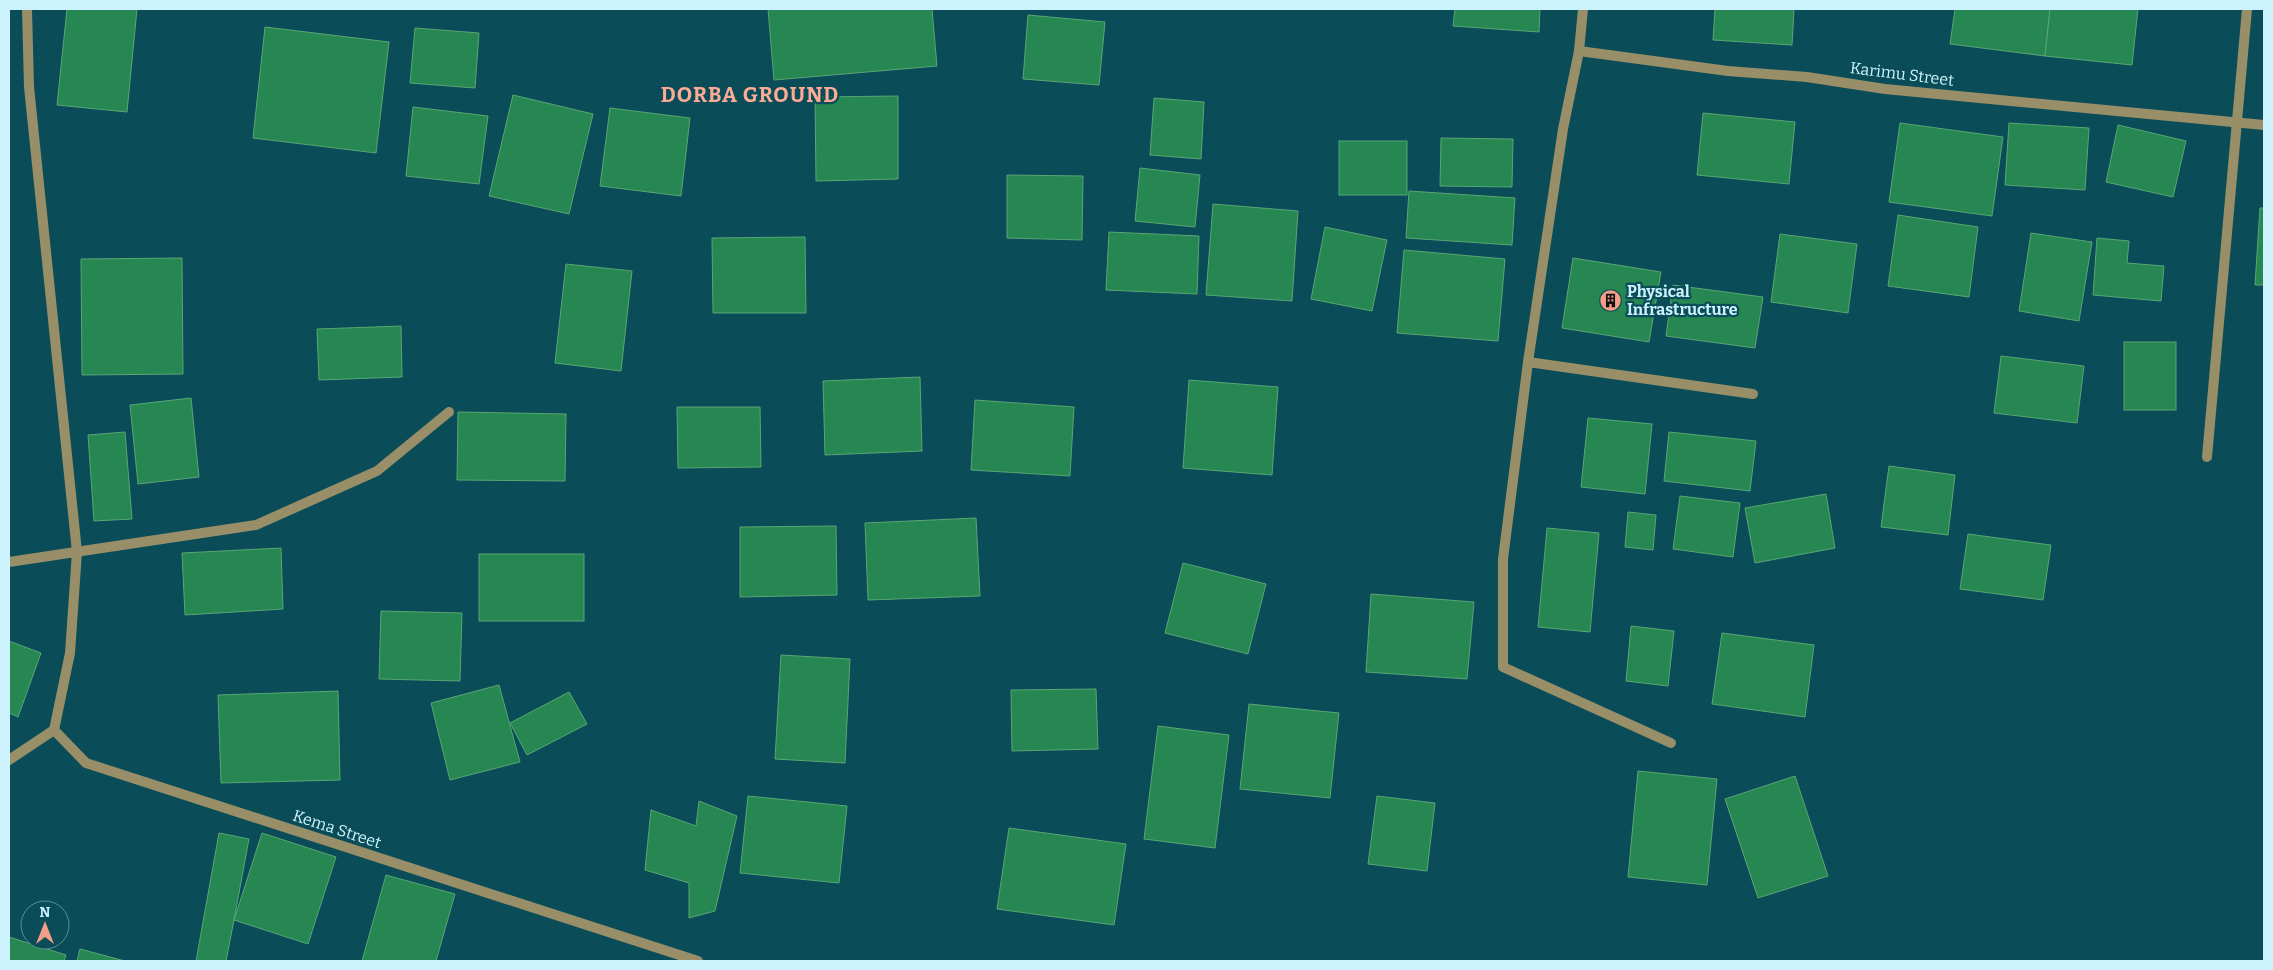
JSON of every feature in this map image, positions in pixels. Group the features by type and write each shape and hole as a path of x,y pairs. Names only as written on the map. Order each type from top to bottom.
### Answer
{"street":[{"path":"9,760 54,730 70,653 77,552 29,87 28,9"},
{"path":"1582,9 1579,52 1563,128 1528,362 1503,559 1503,667 1671,743"},
{"path":"2207,457 2247,9"},
{"name":"Karimu Street","path":"1579,52 1728,71 1807,77 1885,89 2264,125"},
{"path":"1528,362 1753,394"},
{"path":"9,562 256,525 378,471 448,412"},
{"name":"Kema Street","path":"54,730 86,764 698,961"}],"building":[{"path":"67,9 137,9 127,112 57,105"},
{"path":"768,9 932,9 937,66 774,80"},
{"path":"1455,9 1540,9 1539,32 1453,26"},
{"path":"1715,9 1794,9 1792,45 1713,40"},
{"path":"1955,9 2050,9 2045,56 1950,44"},
{"path":"2050,9 2138,9 2132,65 2045,56"},
{"path":"1028,15 1105,22 1099,85 1023,79"},
{"path":"265,27 389,42 376,153 253,138"},
{"path":"415,28 479,33 475,88 410,83"},
{"path":"513,95 593,114 569,214 489,196"},
{"path":"898,96 898,179 816,181 815,97"},
{"path":"1154,98 1204,102 1201,159 1150,155"},
{"path":"413,107 488,116 479,184 406,176"},
{"path":"610,108 690,118 681,196 600,186"},
{"path":"1703,113 1795,122 1789,184 1697,175"},
{"path":"1900,123 2003,137 1992,216 1889,202"},
{"path":"2009,123 2089,128 2085,190 2005,185"},
{"path":"2118,125 2186,141 2173,197 2106,182"},
{"path":"1441,138 1513,139 1512,187 1440,186"},
{"path":"1339,141 1407,141 1407,195 1339,195"},
{"path":"1140,168 1200,175 1195,227 1135,221"},
{"path":"1007,175 1083,176 1082,240 1007,238"},
{"path":"1409,191 1515,198 1512,245 1406,238"},
{"path":"1213,204 1298,211 1292,301 1206,295"},
{"path":"2260,208 2264,208 2264,285 2255,285"},
{"path":"1898,215 1978,227 1969,297 1888,286"},
{"path":"1325,227 1387,240 1372,311 1311,299"},
{"path":"1109,232 1199,236 1197,294 1106,290"},
{"path":"2031,233 2092,242 2079,321 2019,311"},
{"path":"1780,234 1857,244 1848,313 1771,302"},
{"path":"805,237 806,313 713,313 712,238"},
{"path":"2097,238 2129,241 2127,263 2164,266 2161,301 2093,295"},
{"path":"1404,250 1505,259 1498,341 1397,333"},
{"path":"182,258 183,374 82,375 81,259"},
{"name":"Physical Infrastructure","path":"1573,258 1661,272 1649,342 1562,328"},
{"path":"566,264 632,271 621,371 555,363"},
{"name":"Physical Infrastructure","path":"1673,285 1763,297 1755,348 1666,336"},
{"path":"401,326 402,377 319,380 317,329"},
{"path":"2124,342 2176,342 2176,410 2124,410"},
{"path":"2001,356 2084,366 2077,423 1994,413"},
{"path":"920,377 922,451 825,455 823,381"},
{"path":"1189,380 1278,387 1272,475 1183,468"},
{"path":"191,398 199,477 138,484 130,405"},
{"path":"975,400 1074,407 1070,476 971,470"},
{"path":"677,407 760,407 761,467 678,468"},
{"path":"458,412 566,414 565,481 457,480"},
{"path":"1588,418 1652,424 1645,494 1581,487"},
{"path":"125,432 132,519 94,521 88,435"},
{"path":"1669,432 1756,441 1750,491 1664,481"},
{"path":"1889,466 1955,475 1948,535 1881,527"},
{"path":"1826,494 1835,548 1755,563 1745,508"},
{"path":"1680,496 1740,503 1733,557 1673,549"},
{"path":"1628,512 1656,515 1653,550 1625,547"},
{"path":"976,518 980,596 868,600 865,523"},
{"path":"836,526 837,595 740,597 740,527"},
{"path":"1547,528 1599,533 1590,632 1538,627"},
{"path":"1968,534 2051,545 2043,600 1960,589"},
{"path":"281,548 283,609 185,615 182,553"},
{"path":"479,554 584,554 584,621 479,621"},
{"path":"1183,563 1266,584 1248,654 1165,633"},
{"path":"1371,594 1474,602 1467,679 1366,672"},
{"path":"381,611 462,613 460,681 379,679"},
{"path":"1631,626 1674,631 1668,686 1626,681"},
{"path":"1722,633 1814,645 1805,717 1712,704"},
{"path":"9,641 41,653 18,717 9,713"},
{"path":"781,655 850,659 845,763 775,759"},
{"path":"499,685 520,762 450,780 431,703"},
{"path":"1096,689 1098,749 1012,751 1011,690"},
{"path":"338,691 340,780 221,783 218,695"},
{"path":"569,692 587,724 527,755 510,723"},
{"path":"1249,704 1339,713 1330,798 1240,789"},
{"path":"1158,726 1229,735 1215,848 1144,839"},
{"path":"1638,771 1717,779 1707,885 1628,877"},
{"path":"1795,776 1828,876 1758,898 1725,799"},
{"path":"748,796 847,806 839,883 740,873"},
{"path":"1377,796 1435,803 1427,871 1368,864"},
{"path":"699,801 737,816 715,911 689,918 689,883 645,870 651,810 696,826"},
{"path":"1009,828 1126,844 1114,925 997,909"},
{"path":"219,833 249,839 226,961 196,961"},
{"path":"262,833 336,857 308,944 234,920"},
{"path":"386,875 455,894 436,961 362,961"},
{"path":"9,937 20,940 20,950 50,950 66,955 64,961 9,961"},
{"path":"80,949 125,961 77,961"}],"place":[{"name":"Physical Infrastructure","path":"1611,300"}],"district":[{"name":"DORBA GROUND","path":"750,95"}]}
